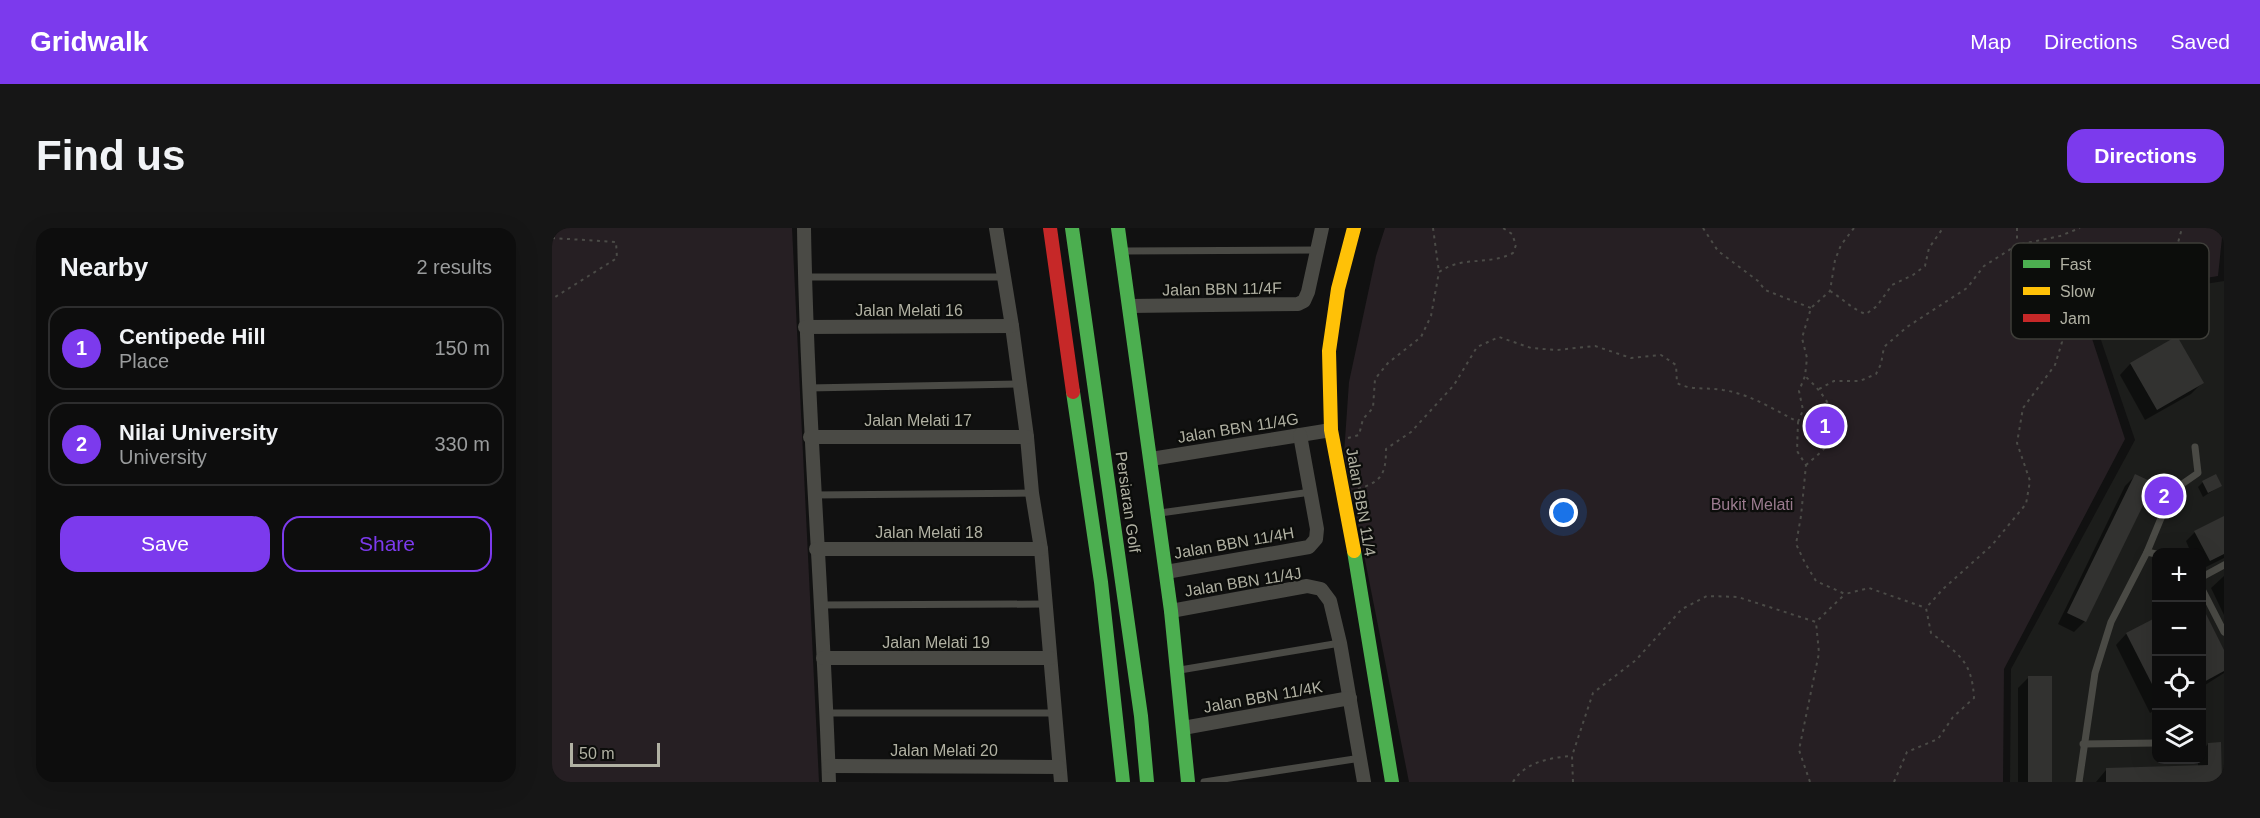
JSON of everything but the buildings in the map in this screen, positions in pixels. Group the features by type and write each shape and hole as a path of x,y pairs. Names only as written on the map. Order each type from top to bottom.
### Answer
{"street":[{"path":"804,228 810,437 829,782"},
{"path":"996,228 1012,326 1041,549 1061,782"},
{"path":"1041,228 1051,235 1062,334 1084,463 1100,582 1123,782"},
{"name":"Persiaran Golf","path":"1072,228 1141,716 1147,782"},
{"path":"1118,228 1171,611 1188,782"},
{"path":"1317,250 1322,228"},
{"name":"Jalan BBN 11/4","path":"1354,228 1338,289 1329,351 1333,436 1392,782"},
{"name":"Jalan BBN 11/4F","path":"1129,306 1298,304 1304,301 1308,292 1317,250"},
{"name":"Jalan Melati 16","path":"806,327 1012,326"},
{"path":"1300,435 1311,492"},
{"name":"Jalan BBN 11/4G","path":"1150,459 1300,435 1333,436"},
{"name":"Jalan Melati 17","path":"810,437 1027,437"},
{"name":"Jalan BBN 11/4H","path":"1166,572 1309,547 1316,539 1317,529 1311,492"},
{"name":"Jalan Melati 18","path":"816,549 1041,549"},
{"name":"Jalan BBN 11/4J","path":"1171,611 1307,586 1321,589 1330,601 1340,643"},
{"path":"1340,643 1364,782"},
{"name":"Jalan Melati 19","path":"823,658 1050,658"},
{"name":"Jalan BBN 11/4K","path":"1183,728 1350,698"},
{"name":"Jalan Melati 20","path":"829,766 1059,767"}],"lane":[{"path":"1121,252 1317,250"},
{"path":"804,277 1004,277"},
{"path":"808,388 1020,384"},
{"path":"2079,782 2095,673 2111,622 2146,552 2171,494 2198,473 2194,447"},
{"path":"1158,514 1311,492"},
{"path":"813,495 1032,493"},
{"path":"2146,552 2152,553"},
{"path":"2206,575 2224,565"},
{"path":"2206,597 2224,632"},
{"path":"820,605 1046,604"},
{"path":"1177,671 1340,643"},
{"path":"825,713 1054,713"},
{"path":"2083,744 2152,743"},
{"path":"1204,782 1361,758"}],"path":[{"path":"1333,436 1359,435 1363,419 1373,408 1375,379 1388,363 1421,337 1431,316 1439,272 1433,228"},
{"path":"1439,272 1450,265 1469,260 1501,259 1513,253 1516,245 1512,234 1503,228"},
{"path":"1703,228 1718,250 1758,281 1765,290 1811,308"},
{"path":"1845,594 1816,581 1796,544 1806,465 1797,451 1798,422 1803,410 1799,391 1805,376 1807,358 1802,338 1811,308 1830,291 1835,260 1841,245 1854,228"},
{"path":"1830,291 1857,311 1866,314 1877,306 1892,285 1913,275 1925,266 1929,248 1943,228"},
{"path":"2027,243 2060,236 2080,228"},
{"path":"2178,243 2181,228"},
{"path":"552,238 616,242 617,258 552,298"},
{"path":"1819,389 1834,381 1860,381 1876,374 1881,364 1884,347 1907,327 1967,288 1984,266 2011,249"},
{"path":"1344,494 1374,484 1386,468 1386,449 1411,432 1454,386 1477,347 1499,337 1531,348 1557,350 1595,345 1630,358 1661,355 1676,365 1677,383 1687,389 1724,390 1745,396 1798,422"},
{"path":"1926,608 1943,589 1992,545 2026,504 2030,481 2017,442 2023,408 2055,365 2061,339"},
{"path":"1805,376 1819,389 1832,412 1835,429 1828,444 1806,465"},
{"path":"1816,622 1845,594 1869,588 1926,608"},
{"path":"1573,782 1572,756 1593,693 1636,660 1682,609 1707,596 1738,597 1816,622"},
{"path":"1894,782 1906,752 1938,739 1953,717 1974,698 1973,677 1960,655 1931,633 1926,608"},
{"path":"1810,782 1799,750 1819,653 1816,622"},
{"path":"1513,782 1516,777 1535,763 1548,758 1572,756"}],"shaded area":[{"path":"2224,281 2224,782 2010,782 2011,669 2135,440 2101,339 2209,339 2209,283"}],"green space":[{"path":"552,228 792,228 819,782 552,782"},
{"name":"Bukit Melati","path":"1385,228 2223,228 2218,276 2209,277 2209,243 2011,243 2011,339 2092,339 2125,439 2004,669 2003,782 1409,782 1344,454 1349,382 1376,256"}],"traffic: fast":[{"path":"1072,228 1141,716 1147,782"},
{"path":"1118,228 1171,611 1188,782"},
{"path":"1073,392 1101,582 1123,782"},
{"path":"1354,551 1392,782"}],"traffic: slow":[{"path":"1354,228 1338,289 1329,351 1331,430 1354,551"}],"traffic: jam":[{"path":"1050,228 1073,392"}],"place":[{"name":"Centipede Hill","path":"1825,426"},
{"name":"Nilai University","path":"2164,496"}]}
